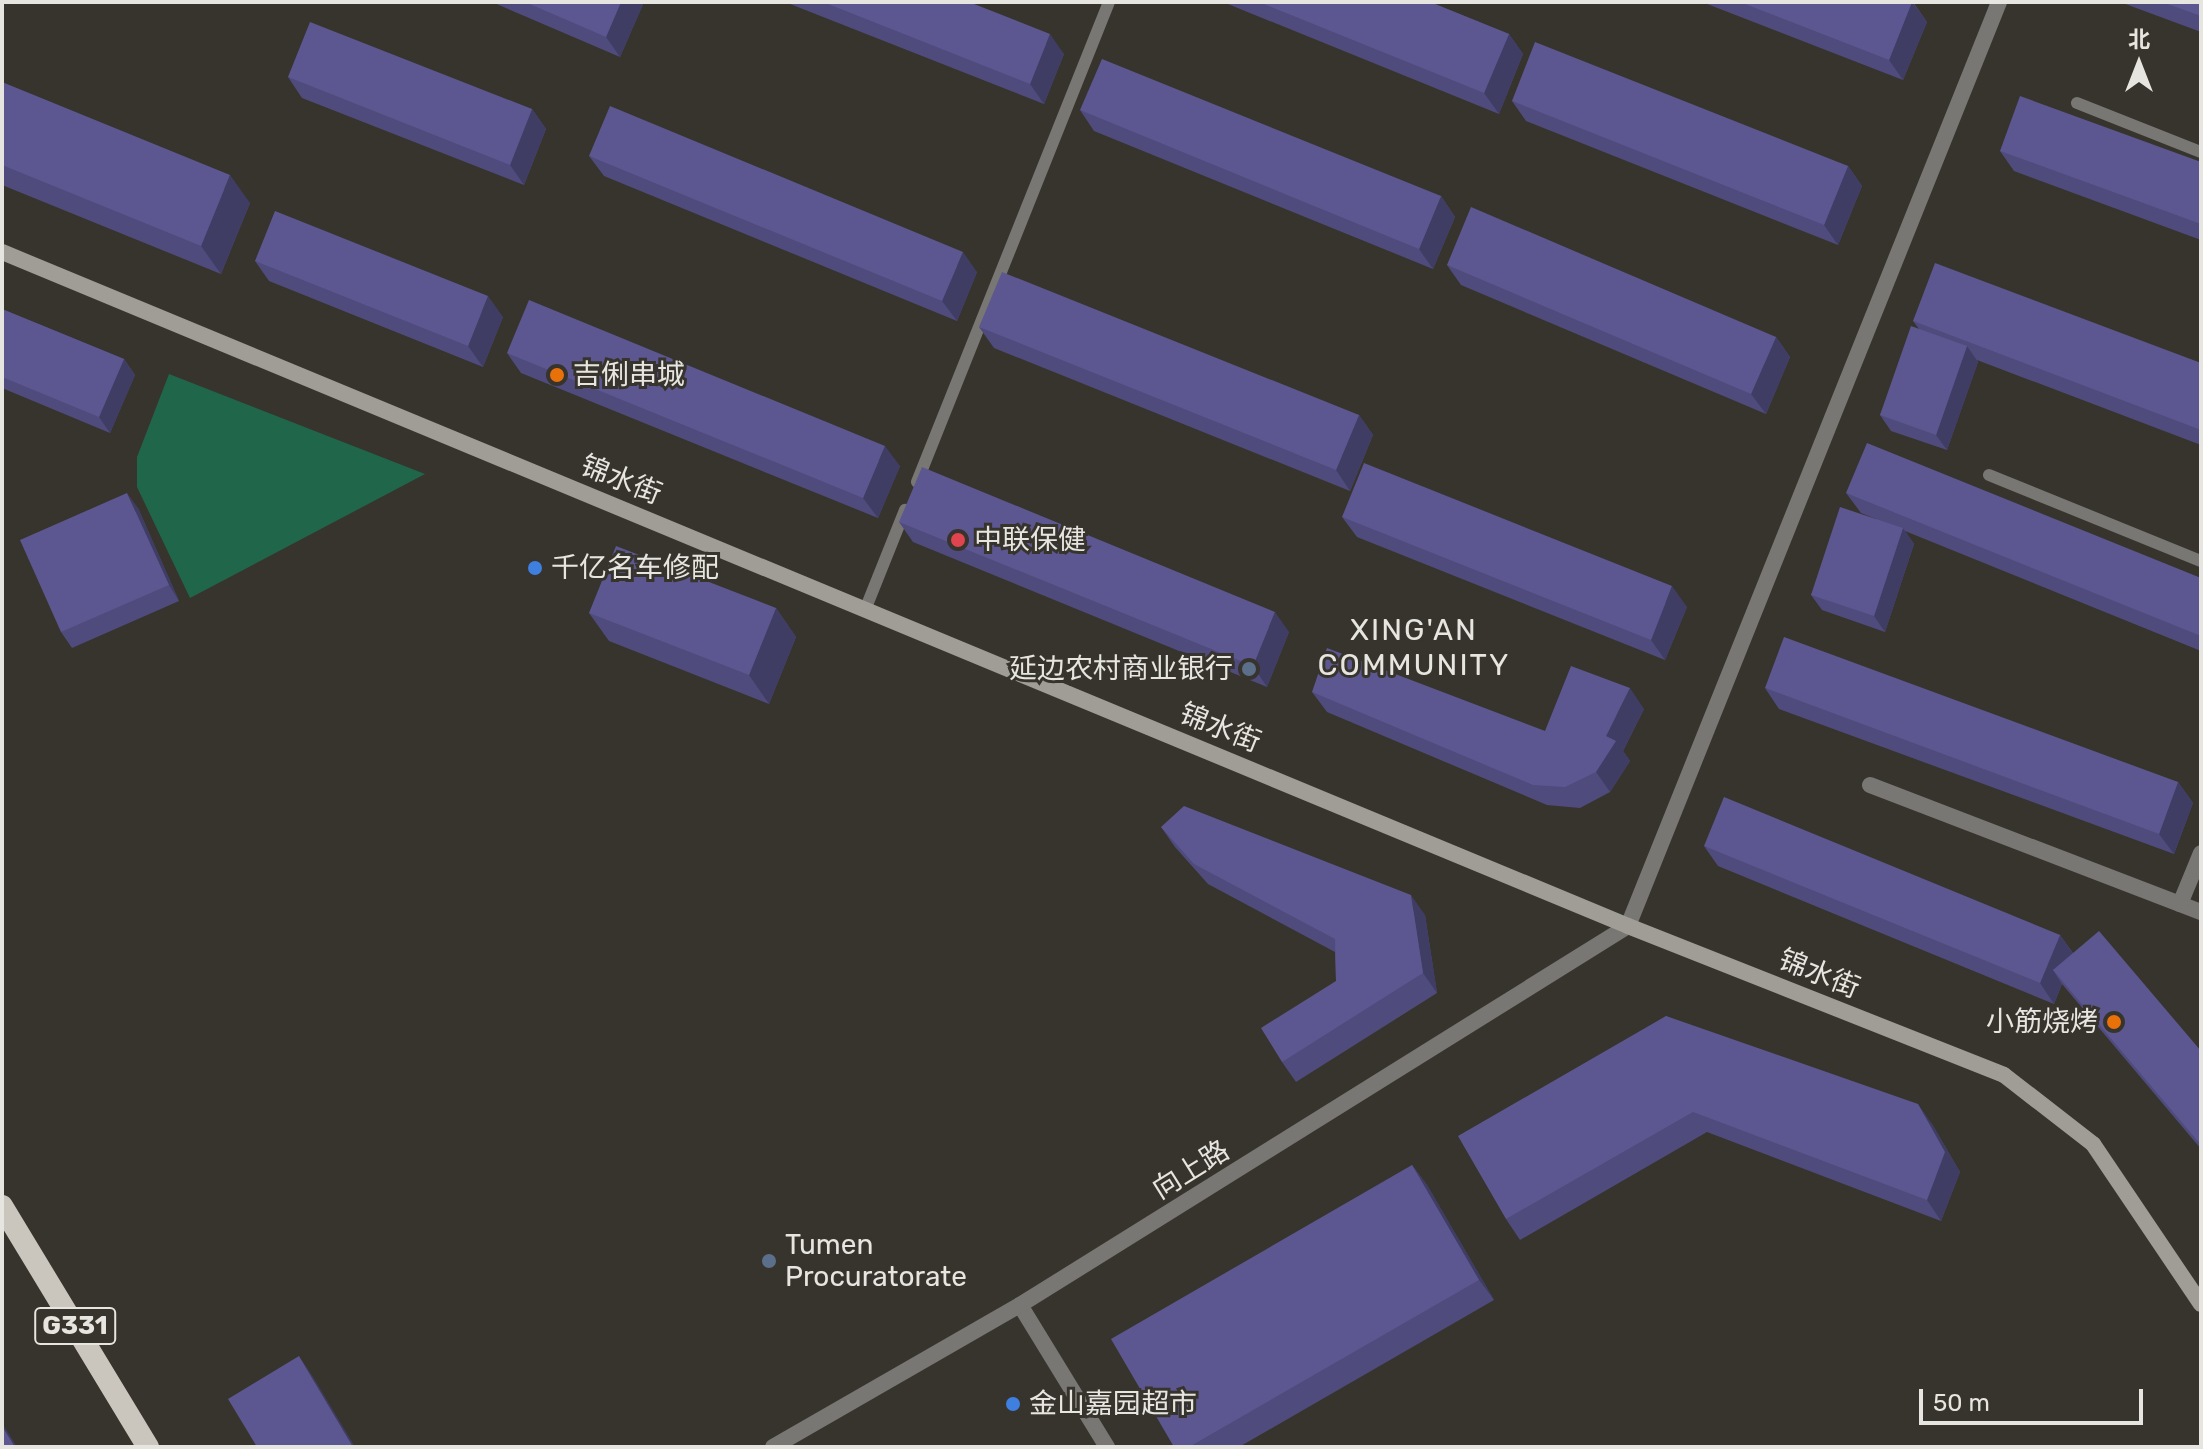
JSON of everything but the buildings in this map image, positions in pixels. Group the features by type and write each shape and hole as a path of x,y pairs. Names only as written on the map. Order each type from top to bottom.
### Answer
{"highway":[{"name":"G331","path":"2,1206 148,1447"}],"main road":[{"name":"锦水街","path":"2,252 1628,926 2004,1075 2093,1144 2201,1304"}],"street":[{"path":"1628,926 1999,2"},
{"path":"1870,785 2201,912"},
{"path":"2180,904 2201,853"},
{"name":"向上路","path":"773,1447 1020,1305 1628,926"},
{"path":"1020,1305 1107,1447"}],"lane":[{"path":"865,610 1109,2"},
{"path":"2077,103 2201,152"},
{"path":"1989,475 2201,561"}],"green space":[{"path":"169,374 425,474 190,598 137,487 137,457"}],"place":[{"name":"吉俐串城","path":"557,375"},
{"name":"中联保健","path":"958,540"},
{"name":"千亿名车修配","path":"535,568"},
{"name":"延边农村商业银行","path":"1249,669"},
{"name":"小筋烧烤","path":"2114,1022"},
{"name":"Tumen Procuratorate","path":"769,1261"},
{"name":"金山嘉园超市","path":"1013,1404"}],"district":[{"name":"XING'AN COMMUNITY","path":"1414,647"}]}
